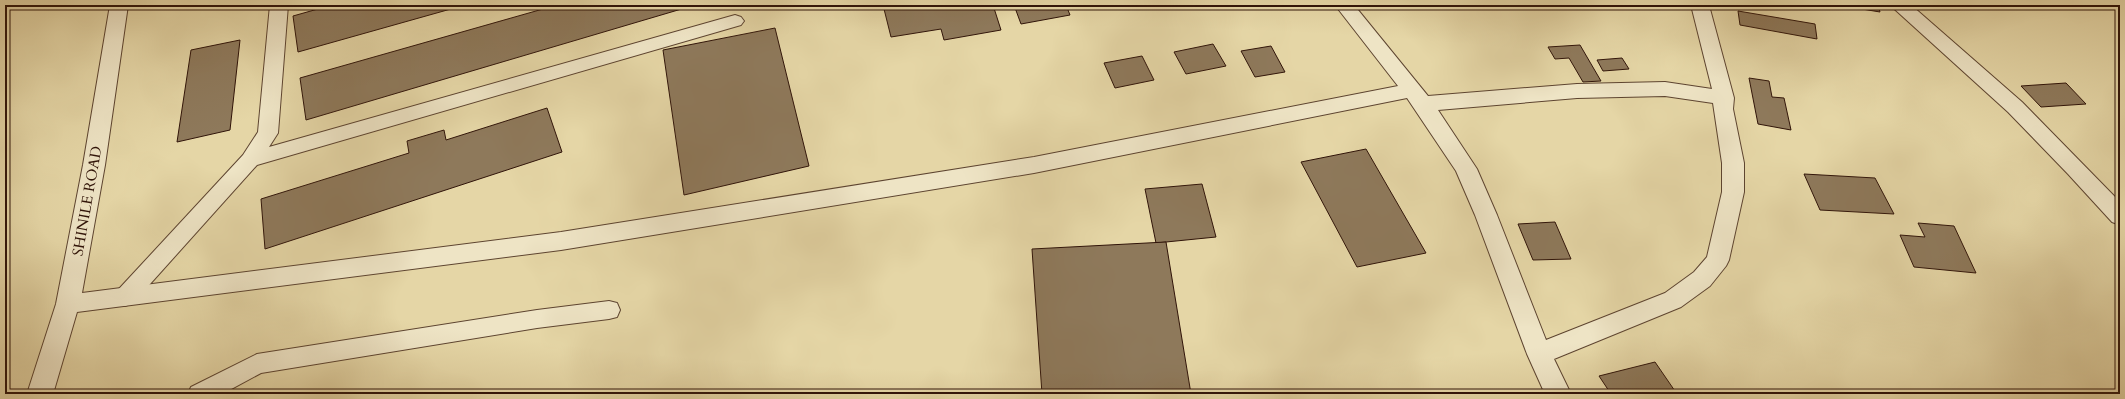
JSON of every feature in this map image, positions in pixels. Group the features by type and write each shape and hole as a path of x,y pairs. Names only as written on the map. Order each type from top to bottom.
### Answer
{"street":[{"name":"SHINILE ROAD","path":"40,394 68,304 94,165 119,5"},
{"path":"1344,5 1417,97 1466,169 1486,215 1540,354 1558,394"},
{"path":"1540,354 1673,300 1702,279 1718,260 1733,192 1733,163 1723,110 1724,98 1701,9 1702,5"},
{"path":"1899,5 2015,107 2076,168 2120,216"},
{"path":"68,304 561,241 1034,165 1417,97 1665,89 1724,98"}],"lane":[{"path":"125,297 250,160 268,133 279,5"},
{"path":"250,160 735,21"},
{"path":"200,394 257,364 537,319 609,310"}],"building":[{"path":"332,5 465,5 298,52 293,16"},
{"path":"557,5 695,5 306,120 300,78"},
{"path":"883,5 993,5 1001,30 944,40 941,29 891,37"},
{"path":"1014,5 1066,5 1070,15 1021,24"},
{"path":"1843,5 1878,5 1880,12 1844,6"},
{"path":"1738,11 1815,24 1817,39 1740,25"},
{"path":"775,28 809,166 684,195 663,50"},
{"path":"240,40 230,130 177,142 191,50"},
{"path":"1213,44 1226,66 1186,74 1174,52"},
{"path":"1580,45 1601,81 1583,82 1569,58 1555,59 1548,47"},
{"path":"1271,46 1285,72 1255,77 1241,51"},
{"path":"1142,56 1154,80 1115,88 1104,63"},
{"path":"1622,58 1629,69 1603,71 1597,60"},
{"path":"1749,78 1769,81 1772,97 1784,98 1791,130 1758,124"},
{"path":"2066,83 2086,104 2041,107 2021,86"},
{"path":"547,108 562,152 265,249 261,199 409,153 407,141 444,130 446,140"},
{"path":"1366,149 1426,253 1357,267 1301,162"},
{"path":"1804,174 1875,178 1894,214 1820,210"},
{"path":"1202,184 1216,237 1156,243 1145,189"},
{"path":"1555,222 1571,259 1533,260 1518,224"},
{"path":"1918,223 1954,226 1976,273 1914,267 1900,235 1925,237"},
{"path":"1166,242 1191,394 1042,394 1032,249"},
{"path":"1655,362 1677,394 1611,394 1599,376"}]}
